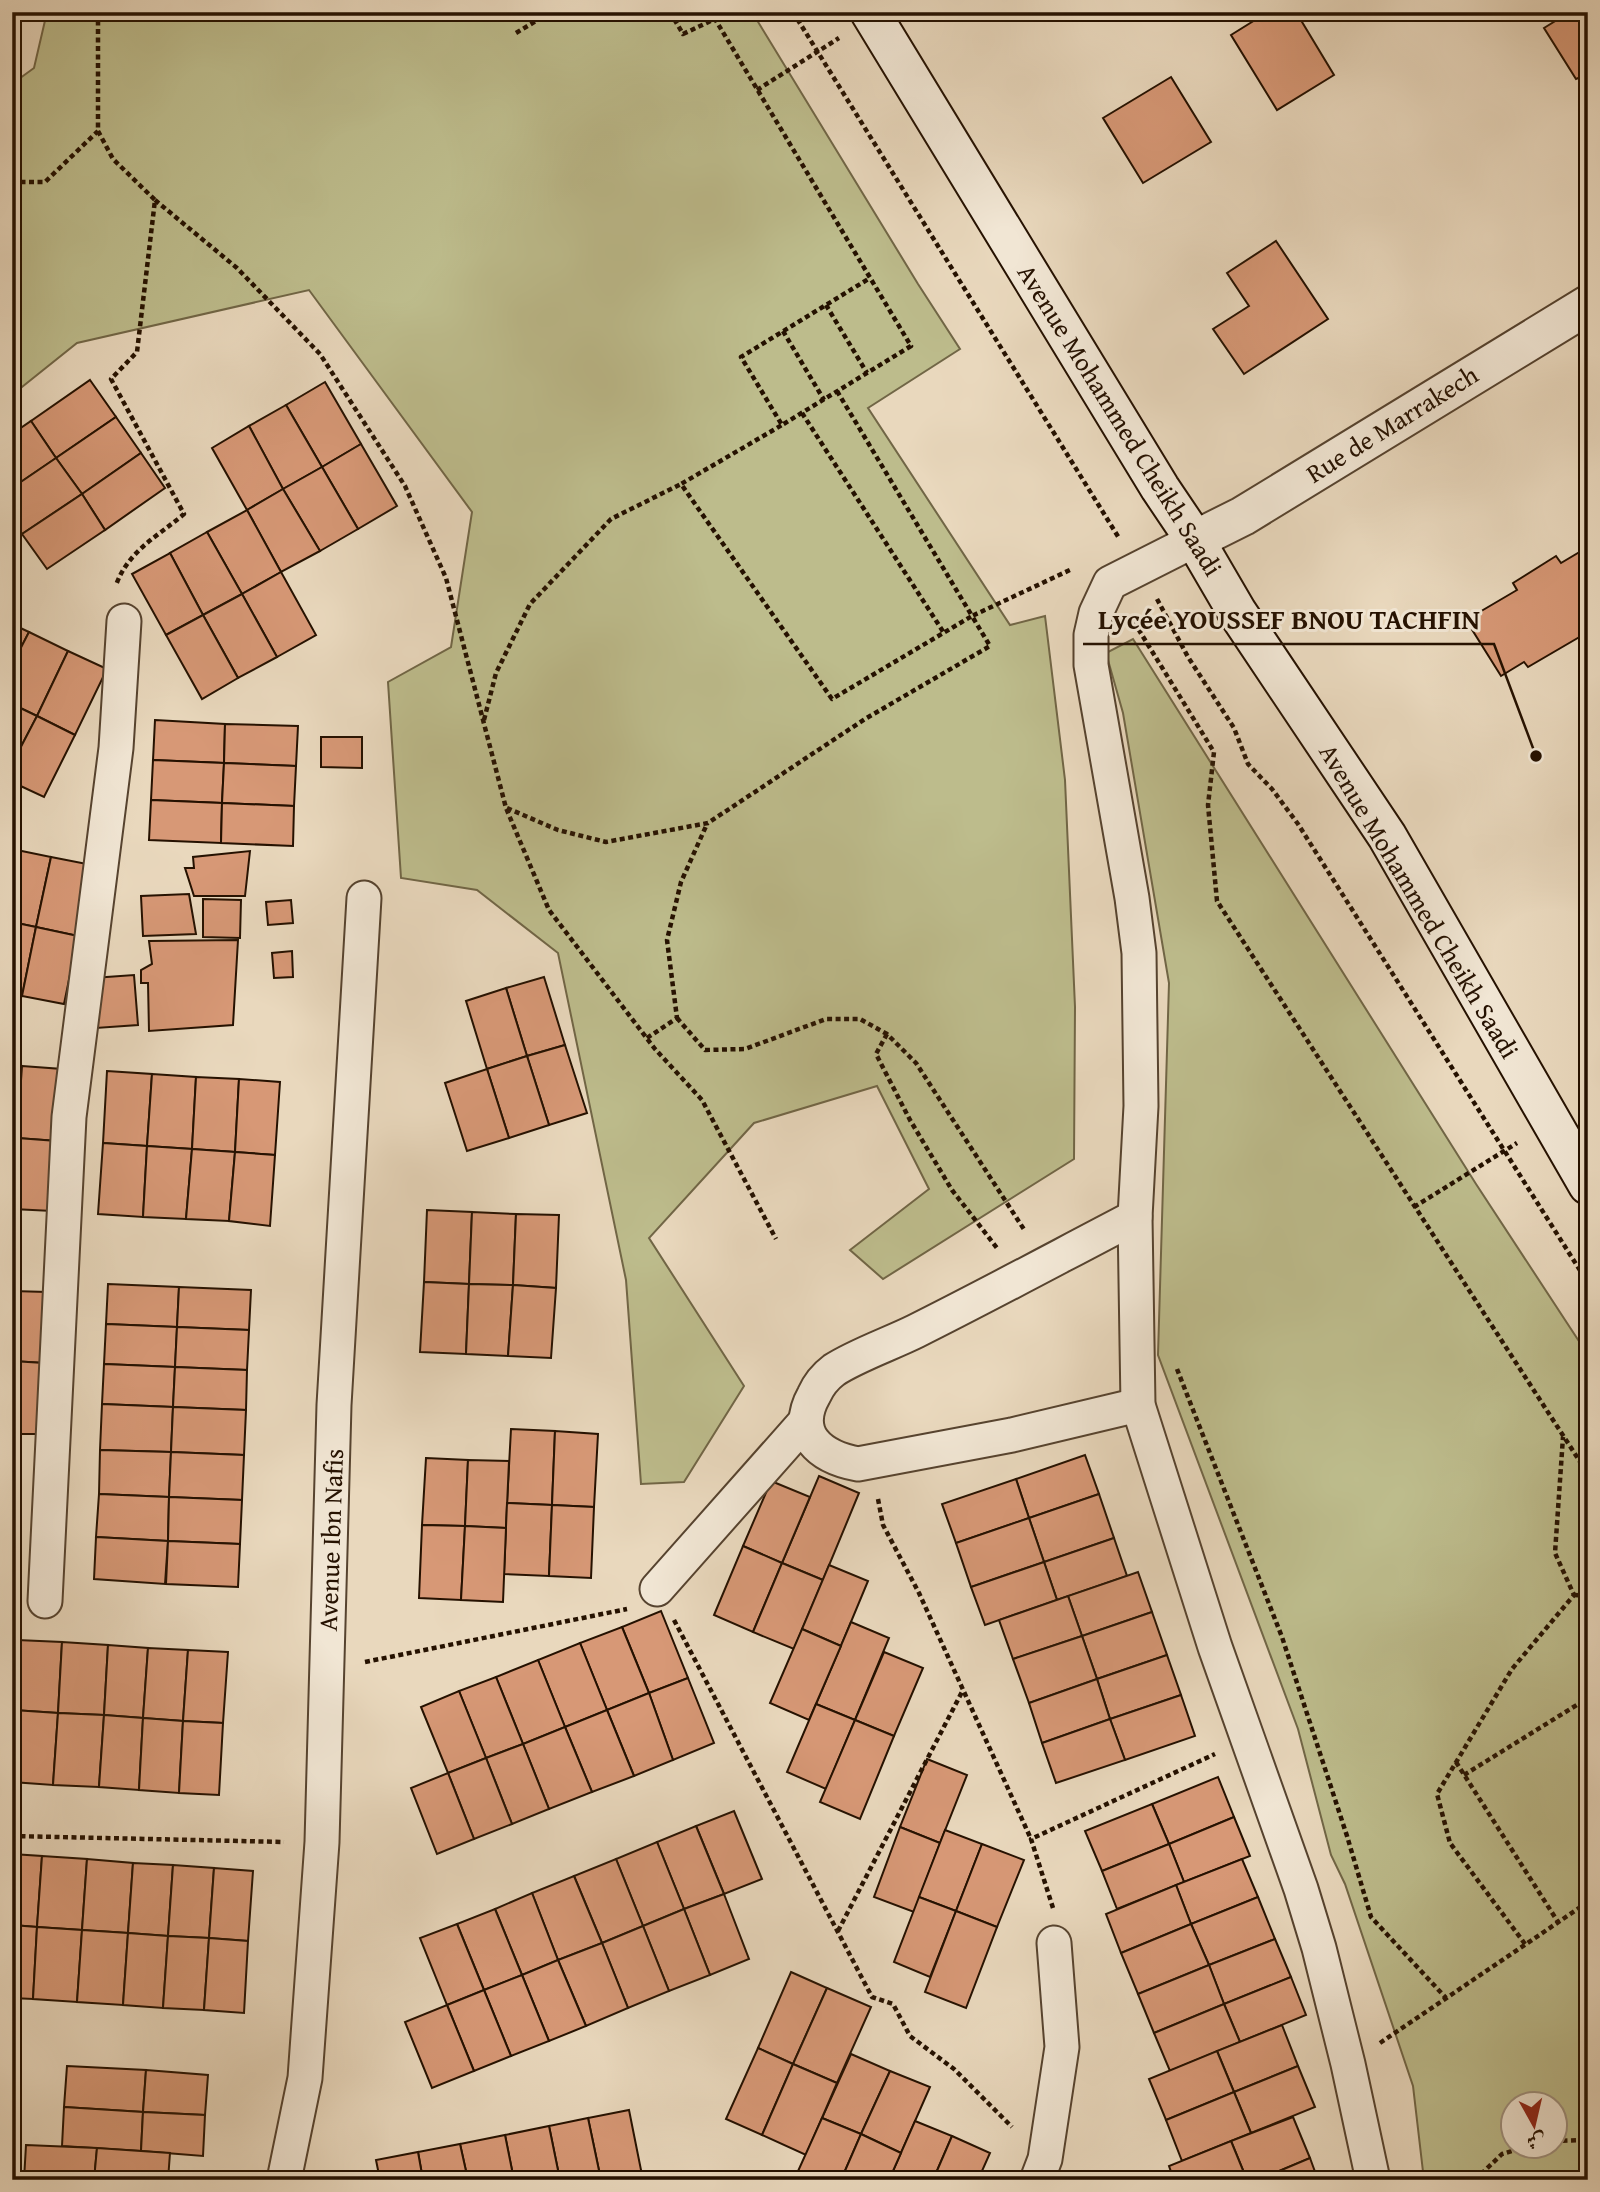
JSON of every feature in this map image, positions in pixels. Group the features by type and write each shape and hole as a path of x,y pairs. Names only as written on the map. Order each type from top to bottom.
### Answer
{"main road":[{"name":"Avenue Mohammed Cheikh Saadi","path":"872,14 1237,612 1387,836 1588,1185"},
{"name":"Rue de Marrakech","path":"1195,540 1243,516 1588,305"}],"street":[{"path":"1195,540 1110,583 1096,613 1091,635 1091,665 1132,898 1139,953 1141,1106 1135,1217 1138,1405 1215,1647 1301,1889 1323,1960 1373,2180"},
{"path":"45,1601 69,1117 116,748 124,621"},
{"name":"Avenue Ibn Nafis","path":"284,2180 305,2078 322,1842 334,1405 364,898"},
{"path":"1135,1217 916,1331 834,1370 817,1389 805,1413 804,1422 812,1440 828,1455 858,1464 1012,1435 1138,1405"},
{"path":"657,1588 804,1422"},
{"path":"1041,2169 1062,2047 1054,1943"}],"path":[{"path":"98,12 98,131 113,159 155,200 237,268 320,354 405,486 446,578 506,808 549,910 647,1038 702,1100 776,1238"},
{"path":"516,33 551,12"},
{"path":"483,721 496,673 530,604 611,519 681,484 911,346 715,19 683,34 670,12"},
{"path":"793,12 1140,568 1188,657 1234,728 1248,764 1272,789 1298,824 1588,1283"},
{"path":"757,90 872,14"},
{"path":"12,182 45,182 98,131"},
{"path":"124,621 116,585 124,566 138,551 184,514 111,379 137,352 155,200"},
{"path":"782,425 741,357 870,278"},
{"path":"825,305 867,373"},
{"path":"783,331 824,400"},
{"path":"506,808 558,830 606,842 708,823 865,719 990,646 837,391"},
{"path":"802,413 944,633"},
{"path":"681,484 832,699 972,617 1072,569"},
{"path":"1110,583 1214,752 1209,805 1217,901 1588,1474"},
{"path":"708,823 681,882 667,940 677,1018 705,1050 746,1049 826,1019 860,1019 887,1034 916,1063 1033,1270"},
{"path":"647,1038 677,1018"},
{"path":"887,1034 876,1054 952,1190 1033,1270"},
{"path":"1413,1207 1551,1121"},
{"path":"1176,1364 1282,1637 1371,1917 1446,1998"},
{"path":"1563,1436 1555,1553 1574,1595"},
{"path":"871,1462 883,1525 919,1592 1031,1839 1052,1902 1054,1943"},
{"path":"327,1668 624,1611 657,1588 872,1997 893,2004 910,2036 954,2070 1041,2169"},
{"path":"1574,1595 1588,1596"},
{"path":"1525,1944 1450,1843 1437,1794 1512,1669 1574,1595"},
{"path":"837,1932 963,1689"},
{"path":"1464,1775 1588,1698"},
{"path":"1031,1839 1248,1739"},
{"path":"1455,1762 1558,1922"},
{"path":"12,1836 322,1842"},
{"path":"1348,2064 1587,1903"},
{"path":"1568,2141 1588,2140"},
{"path":"1475,2180 1498,2158"}],"shaded area":[{"path":"47,12 752,12 960,349 868,408 1010,625 1045,616 1065,780 1075,1007 1074,1159 883,1279 850,1250 929,1189 877,1086 754,1123 649,1238 744,1386 684,1482 641,1484 626,1280 558,953 477,890 401,878 388,682 451,647 472,512 309,290 77,343 12,395 12,84 34,68"},
{"path":"1133,639 1476,1184 1588,1355 1588,2180 1424,2180 1413,2086 1345,1884 1331,1855 1298,1729 1158,1355 1169,983 1123,713 1106,653"}],"building":[{"path":"1268,12 1296,12 1334,75 1277,110 1231,35"},
{"path":"1570,12 1588,12 1588,74 1576,79 1544,28"},
{"path":"1171,77 1211,142 1143,183 1103,118"},
{"path":"1276,241 1328,319 1244,374 1213,329 1249,306 1227,273"},
{"path":"90,380 116,417 56,458 31,421"},
{"path":"325,382 361,444 322,467 286,405"},
{"path":"286,405 322,467 283,489 249,426"},
{"path":"116,417 141,453 82,494 56,458"},
{"path":"31,421 56,458 12,488 12,434"},
{"path":"249,426 283,489 247,510 212,448"},
{"path":"361,444 397,506 358,529 322,467"},
{"path":"141,453 165,488 105,530 82,494"},
{"path":"56,458 82,494 22,534 12,519 12,488"},
{"path":"322,467 358,529 320,551 283,489"},
{"path":"283,489 320,551 281,572 247,510"},
{"path":"82,494 105,530 47,569 22,534"},
{"path":"247,510 281,572 242,594 207,532"},
{"path":"207,532 242,594 203,615 170,553"},
{"path":"1588,547 1588,632 1528,667 1524,662 1501,676 1466,620 1517,590 1513,583 1556,556 1561,563"},
{"path":"170,553 203,615 166,635 132,574"},
{"path":"281,572 316,635 277,657 242,594"},
{"path":"242,594 277,657 238,678 203,615"},
{"path":"203,615 238,678 202,699 166,635"},
{"path":"12,624 29,632 12,665"},
{"path":"29,632 68,651 37,716 12,704 12,665"},
{"path":"68,651 107,669 75,735 37,716"},
{"path":"12,704 37,716 12,764"},
{"path":"37,716 75,735 44,797 12,782 12,764"},
{"path":"155,720 225,724 224,763 153,760"},
{"path":"225,724 298,726 296,766 224,763"},
{"path":"321,737 362,737 362,768 321,767"},
{"path":"153,760 224,763 222,803 151,800"},
{"path":"224,763 296,766 294,806 222,803"},
{"path":"151,800 222,803 221,843 149,840"},
{"path":"222,803 294,806 293,846 221,843"},
{"path":"12,849 51,857 36,927 12,922"},
{"path":"250,851 245,896 194,896 185,868 194,868 193,857"},
{"path":"51,857 92,865 78,936 36,927"},
{"path":"189,894 196,934 143,936 141,896"},
{"path":"203,899 241,900 240,938 203,937"},
{"path":"291,900 293,923 268,925 266,902"},
{"path":"12,922 36,927 22,996 12,994"},
{"path":"36,927 78,936 64,1004 22,996"},
{"path":"238,940 233,1025 149,1031 148,983 141,983 141,970 152,964 149,941"},
{"path":"292,951 293,977 274,978 272,953"},
{"path":"134,975 138,1025 96,1028 93,978"},
{"path":"544,977 565,1045 527,1056 506,988"},
{"path":"506,988 527,1056 487,1069 466,1001"},
{"path":"565,1045 587,1113 549,1125 527,1056"},
{"path":"527,1056 549,1125 509,1138 487,1069"},
{"path":"12,1065 22,1066 17,1138 12,1138"},
{"path":"22,1066 62,1069 57,1141 17,1138"},
{"path":"487,1069 509,1138 467,1151 445,1083"},
{"path":"107,1071 152,1074 147,1146 103,1143"},
{"path":"152,1074 196,1077 192,1149 147,1146"},
{"path":"196,1077 239,1079 235,1152 192,1149"},
{"path":"239,1079 280,1082 275,1155 235,1152"},
{"path":"12,1138 17,1138 13,1209 12,1209"},
{"path":"17,1138 57,1141 52,1211 13,1209"},
{"path":"103,1143 147,1146 143,1217 98,1214"},
{"path":"147,1146 192,1149 186,1219 143,1217"},
{"path":"192,1149 235,1152 229,1221 186,1219"},
{"path":"235,1152 275,1155 270,1226 229,1221"},
{"path":"427,1210 472,1212 469,1284 424,1282"},
{"path":"472,1212 516,1214 513,1285 469,1284"},
{"path":"516,1214 559,1215 556,1288 513,1285"},
{"path":"424,1282 469,1284 466,1354 420,1352"},
{"path":"108,1284 179,1287 177,1327 106,1324"},
{"path":"469,1284 513,1285 508,1356 466,1354"},
{"path":"513,1285 556,1288 551,1358 508,1356"},
{"path":"179,1287 251,1290 249,1330 177,1327"},
{"path":"12,1291 47,1292 44,1363 12,1361"},
{"path":"106,1324 177,1327 175,1367 104,1364"},
{"path":"177,1327 249,1330 247,1370 175,1367"},
{"path":"12,1361 44,1363 41,1434 12,1434"},
{"path":"104,1364 175,1367 173,1407 102,1404"},
{"path":"175,1367 247,1370 246,1410 173,1407"},
{"path":"102,1404 173,1407 171,1452 100,1450"},
{"path":"173,1407 246,1410 244,1455 171,1452"},
{"path":"511,1429 555,1431 552,1505 507,1503"},
{"path":"555,1431 598,1434 594,1507 552,1505"},
{"path":"100,1450 171,1452 169,1497 99,1494"},
{"path":"171,1452 244,1455 242,1500 169,1497"},
{"path":"1085,1455 1099,1494 1029,1518 1016,1479"},
{"path":"426,1458 468,1460 465,1526 422,1525"},
{"path":"468,1460 509,1461 506,1528 465,1526"},
{"path":"819,1476 859,1493 823,1580 782,1563"},
{"path":"1016,1479 1029,1518 956,1543 942,1504"},
{"path":"771,1481 810,1497 782,1563 743,1546"},
{"path":"99,1494 169,1497 168,1541 96,1537"},
{"path":"1099,1494 1114,1538 1044,1562 1029,1518"},
{"path":"169,1497 242,1500 240,1544 168,1541"},
{"path":"507,1503 552,1505 549,1576 504,1574"},
{"path":"552,1505 594,1507 591,1578 549,1576"},
{"path":"1029,1518 1044,1562 971,1587 956,1543"},
{"path":"422,1525 465,1526 461,1600 419,1598"},
{"path":"465,1526 506,1528 503,1602 461,1600"},
{"path":"96,1537 168,1541 165,1584 94,1579"},
{"path":"1114,1538 1127,1576 1057,1600 1044,1562"},
{"path":"168,1541 240,1544 238,1587 166,1584"},
{"path":"743,1546 782,1563 753,1632 714,1615"},
{"path":"1044,1562 1057,1600 985,1625 971,1587"},
{"path":"782,1563 823,1580 794,1649 753,1632"},
{"path":"829,1565 868,1581 841,1646 802,1629"},
{"path":"1138,1572 1152,1612 1082,1636 1068,1596"},
{"path":"1068,1596 1082,1636 1013,1659 999,1620"},
{"path":"661,1611 688,1678 649,1693 622,1627"},
{"path":"1152,1612 1167,1655 1097,1679 1082,1636"},
{"path":"851,1622 889,1638 855,1720 816,1704"},
{"path":"622,1627 649,1693 607,1710 580,1643"},
{"path":"802,1629 841,1646 809,1720 770,1703"},
{"path":"1082,1636 1097,1679 1029,1703 1013,1659"},
{"path":"12,1639 17,1640 13,1710 12,1710"},
{"path":"17,1640 62,1642 58,1713 13,1710"},
{"path":"62,1642 108,1645 104,1715 58,1713"},
{"path":"580,1643 607,1710 565,1727 538,1660"},
{"path":"108,1645 148,1648 143,1718 104,1715"},
{"path":"148,1648 188,1650 183,1721 143,1718"},
{"path":"188,1650 228,1652 223,1723 183,1721"},
{"path":"884,1652 923,1668 894,1736 855,1720"},
{"path":"1167,1655 1181,1695 1110,1719 1097,1679"},
{"path":"538,1660 565,1727 523,1744 496,1677"},
{"path":"496,1677 523,1744 486,1758 459,1691"},
{"path":"688,1678 714,1743 673,1760 649,1693"},
{"path":"1097,1679 1110,1719 1042,1743 1029,1703"},
{"path":"459,1691 486,1758 448,1773 421,1707"},
{"path":"649,1693 673,1760 634,1776 607,1710"},
{"path":"1181,1695 1195,1736 1125,1760 1110,1719"},
{"path":"816,1704 855,1720 826,1789 787,1772"},
{"path":"13,1710 58,1713 53,1785 12,1782"},
{"path":"607,1710 634,1776 592,1792 565,1727"},
{"path":"58,1713 104,1715 99,1787 53,1785"},
{"path":"104,1715 143,1718 139,1790 99,1787"},
{"path":"143,1718 183,1721 179,1793 139,1790"},
{"path":"1110,1719 1125,1760 1056,1783 1042,1743"},
{"path":"855,1720 894,1736 860,1819 820,1802"},
{"path":"183,1721 223,1723 219,1795 179,1793"},
{"path":"565,1727 592,1792 549,1809 523,1744"},
{"path":"523,1744 549,1809 512,1824 486,1758"},
{"path":"486,1758 512,1824 474,1839 448,1773"},
{"path":"927,1759 967,1775 940,1843 900,1827"},
{"path":"448,1773 474,1839 437,1854 411,1788"},
{"path":"1218,1777 1234,1817 1169,1844 1152,1804"},
{"path":"1152,1804 1169,1844 1102,1871 1085,1831"},
{"path":"734,1811 762,1879 724,1894 696,1826"},
{"path":"1234,1817 1250,1856 1184,1882 1169,1844"},
{"path":"696,1826 724,1894 684,1909 657,1842"},
{"path":"900,1827 940,1843 914,1912 874,1897"},
{"path":"945,1830 982,1844 956,1911 919,1897"},
{"path":"657,1842 684,1909 643,1926 616,1859"},
{"path":"982,1844 1024,1860 997,1927 956,1911"},
{"path":"1169,1844 1184,1882 1117,1909 1102,1871"},
{"path":"12,1854 42,1856 37,1927 12,1925"},
{"path":"42,1856 87,1859 82,1930 37,1927"},
{"path":"87,1859 133,1863 128,1933 82,1930"},
{"path":"616,1859 643,1926 602,1943 574,1876"},
{"path":"1242,1859 1258,1897 1191,1924 1176,1885"},
{"path":"133,1863 173,1865 168,1936 128,1933"},
{"path":"173,1865 214,1868 209,1938 168,1936"},
{"path":"214,1868 253,1871 248,1941 209,1938"},
{"path":"574,1876 602,1943 558,1960 532,1893"},
{"path":"1176,1885 1191,1924 1121,1953 1106,1914"},
{"path":"532,1893 558,1960 522,1975 495,1909"},
{"path":"724,1894 749,1959 710,1975 684,1909"},
{"path":"919,1897 956,1911 930,1977 894,1962"},
{"path":"1258,1897 1275,1939 1209,1965 1191,1924"},
{"path":"495,1909 522,1975 484,1990 457,1924"},
{"path":"684,1909 710,1975 669,1991 643,1926"},
{"path":"956,1911 997,1927 966,2008 925,1992"},
{"path":"457,1924 484,1990 447,2005 420,1938"},
{"path":"1191,1924 1209,1965 1138,1994 1121,1953"},
{"path":"12,1925 37,1927 33,1999 12,1998"},
{"path":"643,1926 669,1991 628,2008 602,1943"},
{"path":"37,1927 82,1930 77,2002 33,1999"},
{"path":"82,1930 128,1933 123,2005 77,2002"},
{"path":"128,1933 168,1936 163,2008 123,2005"},
{"path":"168,1936 209,1938 204,2010 163,2008"},
{"path":"209,1938 248,1941 244,2013 204,2010"},
{"path":"1275,1939 1291,1977 1224,2004 1209,1965"},
{"path":"602,1943 628,2008 586,2026 558,1960"},
{"path":"558,1960 586,2026 549,2041 522,1975"},
{"path":"1209,1965 1224,2004 1154,2033 1138,1994"},
{"path":"791,1972 827,1988 793,2064 758,2048"},
{"path":"522,1975 549,2041 511,2056 484,1990"},
{"path":"1291,1977 1306,2015 1240,2042 1224,2004"},
{"path":"827,1988 871,2007 837,2083 793,2064"},
{"path":"484,1990 511,2056 474,2071 447,2005"},
{"path":"1224,2004 1240,2042 1170,2071 1154,2033"},
{"path":"447,2005 474,2071 432,2088 405,2022"},
{"path":"1282,2025 1298,2066 1234,2092 1217,2051"},
{"path":"758,2048 793,2064 762,2135 726,2119"},
{"path":"1217,2051 1234,2092 1166,2120 1149,2079"},
{"path":"851,2054 890,2071 861,2134 822,2118"},
{"path":"793,2064 837,2083 806,2155 762,2135"},
{"path":"67,2066 146,2070 143,2112 64,2107"},
{"path":"1298,2066 1315,2107 1251,2133 1234,2092"},
{"path":"146,2070 208,2075 205,2115 143,2112"},
{"path":"890,2071 930,2087 901,2153 861,2134"},
{"path":"1234,2092 1251,2133 1182,2161 1166,2120"},
{"path":"64,2107 143,2112 141,2151 62,2146"},
{"path":"629,2110 643,2180 601,2180 588,2118"},
{"path":"143,2112 205,2115 203,2156 141,2151"},
{"path":"1293,2117 1310,2158 1258,2180 1247,2180 1231,2141"},
{"path":"588,2118 601,2180 560,2180 549,2126"},
{"path":"822,2118 861,2134 841,2180 794,2180"},
{"path":"915,2121 952,2136 933,2180 889,2180"},
{"path":"549,2126 560,2180 514,2180 505,2135"},
{"path":"861,2134 901,2153 889,2180 841,2180"},
{"path":"505,2135 514,2180 468,2180 460,2144"},
{"path":"952,2136 990,2153 978,2180 933,2180"},
{"path":"1231,2141 1247,2180 1174,2180 1169,2166"},
{"path":"460,2144 468,2180 423,2180 418,2152"},
{"path":"26,2145 97,2148 94,2180 24,2180"},
{"path":"97,2148 170,2153 168,2180 94,2180"},
{"path":"418,2152 423,2180 380,2180 376,2160"},
{"path":"1310,2158 1318,2180 1258,2180"}],"place":[{"name":"Lycée YOUSSEF BNOU TACHFIN","path":"1536,756"}]}
